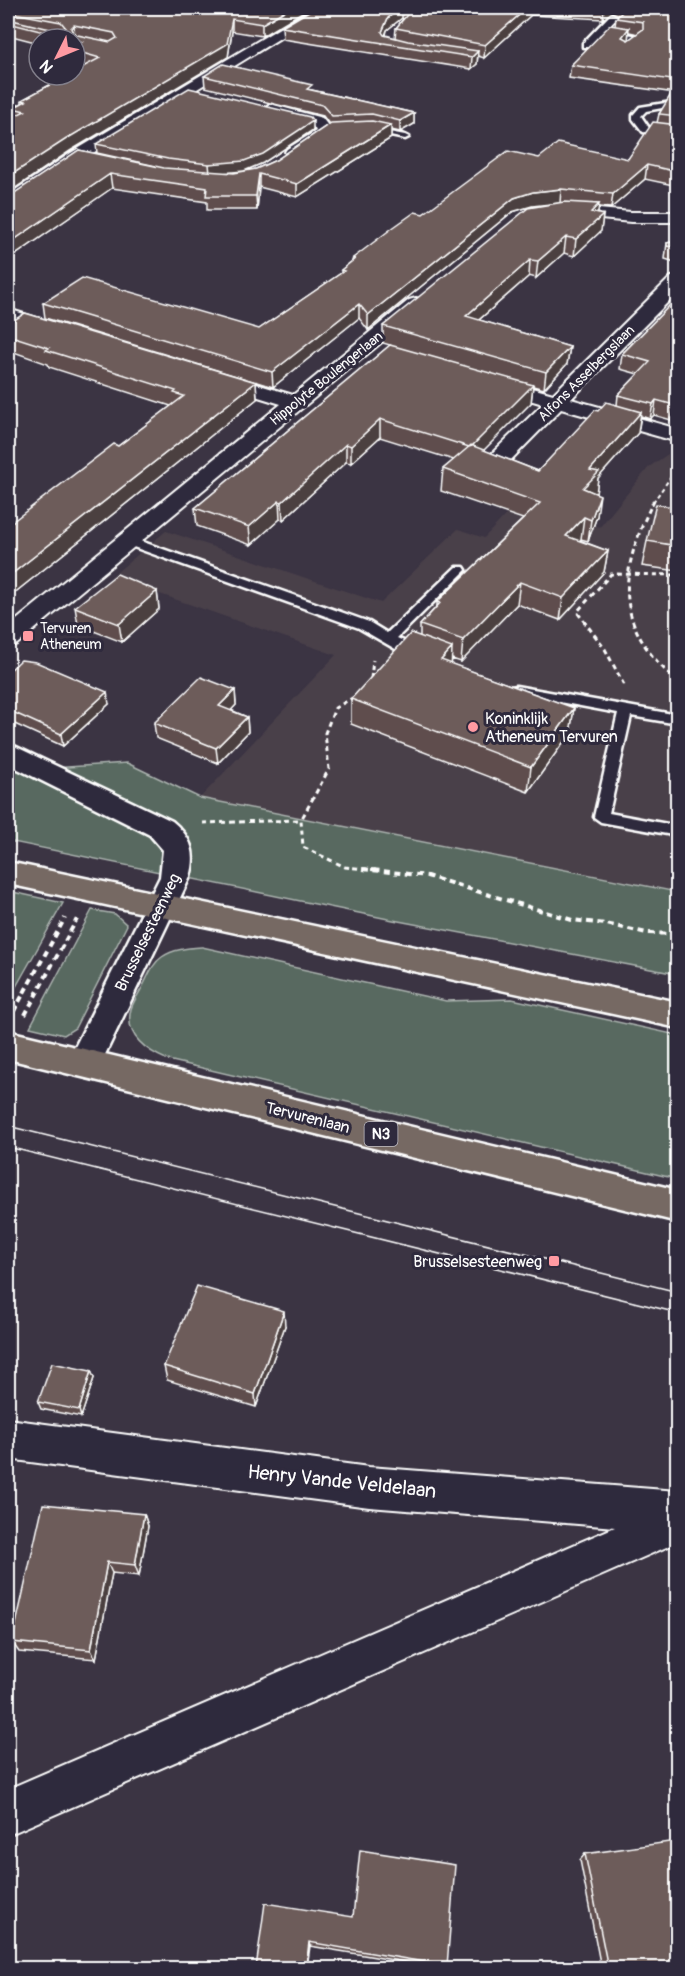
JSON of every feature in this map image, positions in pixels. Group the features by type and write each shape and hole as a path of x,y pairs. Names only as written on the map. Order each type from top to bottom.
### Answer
{"main road":[{"path":"8,873 678,1015"},
{"name":"Tervurenlaan","path":"8,1037 84,1063 678,1206"}],"street":[{"path":"8,202 77,156 322,8"},
{"path":"187,90 209,95"},
{"path":"252,105 317,121 330,132 277,162"},
{"path":"77,156 96,160"},
{"path":"541,211 560,210 632,217 678,217"},
{"name":"Alfons Asselbergslaan","path":"493,465 678,281"},
{"name":"Hippolyte Boulengerlaan","path":"8,639 428,294"},
{"path":"8,315 74,335"},
{"path":"365,346 388,352"},
{"path":"196,372 296,402"},
{"path":"468,375 678,436"},
{"name":"Brusselsesteenweg","path":"8,753 161,828 175,840 180,852 175,877 84,1063"},
{"name":"Henry Vande Veldelaan","path":"8,1439 369,1487 678,1512"},
{"path":"8,1812 678,1521"}],"lane":[{"path":"586,45 614,16"},
{"path":"599,32 637,38 627,50"},
{"path":"678,103 644,109 637,115 637,119 646,130 678,135"},
{"path":"363,130 405,137"},
{"path":"129,541 364,625 404,648 436,660"},
{"path":"388,639 460,570"},
{"path":"500,684 521,692 678,720"},
{"path":"625,712 601,817 678,831"}],"path":[{"path":"678,467 657,495 639,528 630,573 629,607 633,625 650,652 678,682"},
{"path":"625,712 628,693 605,649 577,612 611,574 678,575"},
{"path":"367,686 371,679 373,653 388,639"},
{"path":"363,693 335,708 325,734 329,769 301,820 303,848 345,867 427,876 572,920 606,924 647,933 678,934"},
{"path":"161,828 226,821 301,820"},
{"path":"8,1037 93,891"},
{"path":"8,1037 66,917"}],"shaded area":[{"name":"Koninklijk Atheneum Tervuren","path":"677,448 677,892 200,798 336,655 111,577 166,531 381,603 458,529 484,538 519,501 600,527 649,467"}],"green space":[{"path":"127,763 200,798 677,892 677,974 393,920 8,841 8,771"},
{"path":"8,891 63,903 8,1001"},
{"path":"92,910 115,914 127,925 75,1028 64,1035 30,1027"},
{"path":"202,947 446,1001 512,999 677,1035 677,1179 168,1060 152,1052 139,1041 131,1027 131,1009 159,959 166,954 186,948"}],"building":[{"path":"8,8 289,8 262,24 232,19 227,44 68,138 8,177 8,138 11,136 8,135 8,119 25,111 13,108 26,101 22,100 46,87 87,87 87,65 100,58 87,54 87,37 110,42 117,38 114,33 74,25 65,27 61,22 8,12"},
{"path":"314,8 400,8 388,18 382,32 384,35 408,41 478,51 472,57 282,27"},
{"path":"406,8 527,8 485,45 396,28 411,10"},
{"path":"626,8 678,8 678,81 571,65 610,25 629,28 622,37 628,40 643,29 643,22 616,18"},
{"path":"8,19 42,27 27,28 8,23"},
{"path":"223,64 312,85 307,89 414,113 400,121 372,114 332,116 322,105 204,76"},
{"path":"189,88 310,117 313,121 263,154 244,161 209,164 168,159 96,144"},
{"path":"678,94 678,116 659,114 670,96"},
{"path":"372,121 391,125 297,184 259,174 256,196 206,196 207,188 110,174 8,244 8,194 13,194 79,150 164,168 234,173 256,169 276,160 331,123"},
{"path":"653,122 678,125 678,172 647,165 613,194 561,189 533,192 514,198 368,315 359,304 272,372 43,303 82,278 259,329 344,271 341,270 355,259 353,258 391,229 415,212 423,214 508,151 539,158 558,143 628,159"},
{"path":"564,202 599,204 591,212 603,215 576,239 566,237 538,261 530,260 466,316 570,347 546,372 383,326 528,208"},
{"path":"678,241 678,248 667,246 667,243"},
{"path":"678,297 678,401 674,405 656,400 653,404 618,395 650,362 622,354"},
{"path":"25,313 256,382 8,577 8,525 114,444 118,446 184,396 174,393 176,391 46,350 49,348 8,335 8,324"},
{"path":"390,345 533,385 472,446 469,447 380,419 351,446 346,444 282,502 279,501 249,527 195,508"},
{"path":"606,402 641,412 590,470 599,472 583,488 600,495 591,520 584,517 566,536 608,551 563,598 520,582 463,640 420,625 440,603 437,602 540,503 443,469 471,445 538,471 595,410 598,411"},
{"path":"656,504 678,508 678,546 647,541"},
{"path":"117,574 157,591 119,624 75,607"},
{"path":"411,633 452,648 441,660 574,708 531,767 351,699"},
{"path":"21,660 36,662 107,692 61,734 8,710 8,672"},
{"path":"201,677 235,690 219,706 247,717 216,748 154,723"},
{"path":"197,1286 284,1311 255,1394 164,1366"},
{"path":"52,1363 91,1371 79,1410 38,1402"},
{"path":"43,1504 144,1514 135,1565 107,1562 91,1650 12,1642"},
{"path":"676,1841 678,1849 678,1968 608,1968 585,1854"},
{"path":"360,1850 455,1865 447,1966 309,1942 306,1968 256,1968 265,1903 353,1917"}],"tram line":[{"path":"8,1126 678,1292"},
{"path":"8,1147 678,1313"}],"place":[{"name":"Tervuren Atheneum","path":"28,636"},
{"name":"Koninklijk Atheneum Tervuren","path":"473,727"},
{"name":"Brusselsesteenweg","path":"554,1261"}]}
